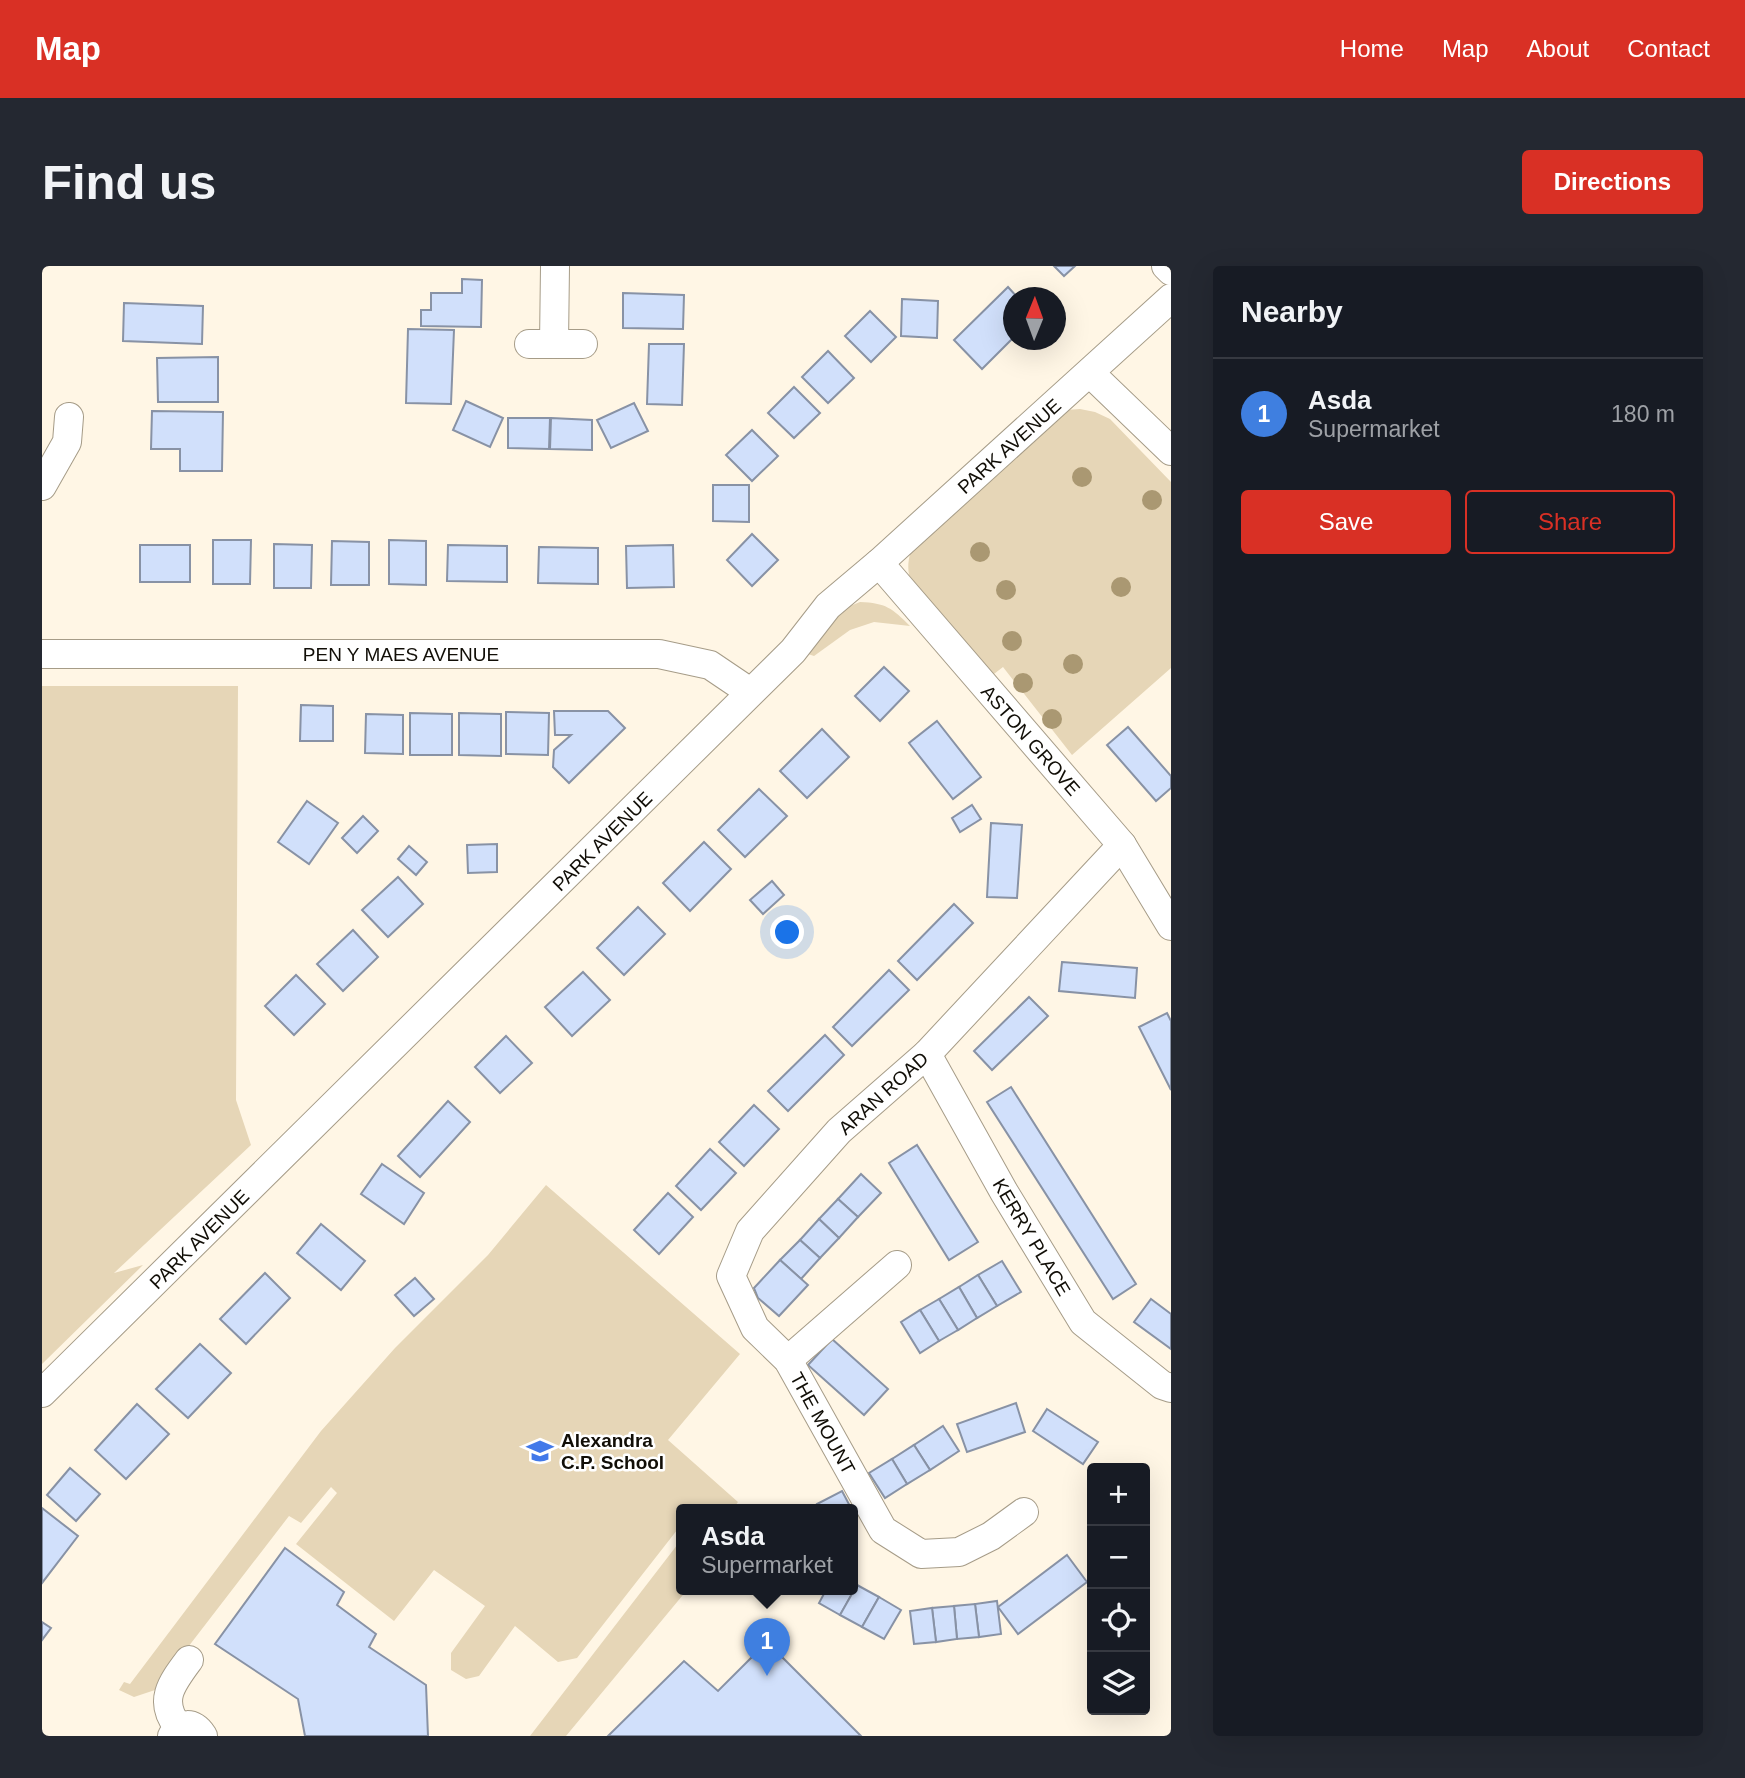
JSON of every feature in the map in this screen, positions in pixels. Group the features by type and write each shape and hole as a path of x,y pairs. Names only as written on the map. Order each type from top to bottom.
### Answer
{"street":[{"path":"555,266 542,344 583,344"},
{"path":"1166,266 1171,271"},
{"name":"PARK AVENUE","path":"42,1393 793,651 828,606 1171,298"},
{"path":"1090,373 1171,451"},
{"path":"42,486 68,443 69,417"},
{"name":"ASTON GROVE","path":"879,563 1122,845 1171,926"},
{"name":"PEN Y MAES AVENUE","path":"42,654 659,654 710,665 750,692"},
{"name":"ARAN ROAD","path":"788,1360 755,1328 731,1276 750,1231 839,1132 927,1054 1122,845"},
{"name":"KERRY PLACE","path":"927,1054 1004,1192 1083,1322 1162,1385 1171,1388"},
{"path":"788,1360 897,1265"},
{"name":"THE MOUNT","path":"788,1360 883,1530 921,1554 959,1552 991,1536 1024,1512"},
{"path":"184,1733 168,1714 167,1697 176,1677 189,1660"}],"shaded area":[{"path":"1080,409 1110,419 1171,482 1171,668 1072,755 1003,667 990,677 912,586 908,566 910,554 1066,410"},
{"path":"860,602 888,608 910,626 874,622 850,630 814,656 805,653 845,608"},
{"path":"42,686 238,686 236,1100 251,1145 114,1273 143,1265 42,1364"},
{"name":"Alexandra C.P. School","path":"546,1185 740,1354 668,1440 738,1502 736,1504 676,1504 676,1531 577,1658 558,1662 515,1626 479,1676 466,1679 451,1670 451,1653 485,1606 434,1570 394,1621 296,1544 337,1493 331,1487 301,1523 289,1516 155,1690 134,1697 119,1690 124,1682 130,1684 321,1431 395,1348 488,1255"},
{"path":"676,1546 676,1595 683,1595 566,1736 530,1736"}],"building":[{"path":"1054,266 1075,266 1064,276"},
{"path":"462,279 482,280 481,327 421,326 421,310 431,310 431,293 462,293"},
{"path":"1003,292 1003,348 982,369 954,340"},
{"path":"623,293 684,295 683,329 623,328"},
{"path":"902,299 938,301 937,338 901,336"},
{"path":"124,303 203,306 202,344 123,341"},
{"path":"870,311 896,337 871,362 845,336"},
{"path":"408,329 454,330 451,404 406,403"},
{"path":"649,344 684,344 682,405 647,404"},
{"path":"828,351 854,378 828,403 802,377"},
{"path":"218,357 218,402 158,402 157,358"},
{"path":"794,387 820,413 794,438 768,413"},
{"path":"466,401 503,418 490,447 453,430"},
{"path":"634,403 648,431 611,448 597,420"},
{"path":"152,411 223,412 222,471 180,471 180,449 151,449"},
{"path":"508,418 550,418 549,449 508,448"},
{"path":"551,418 592,420 592,450 550,449"},
{"path":"752,430 778,456 752,481 726,455"},
{"path":"713,485 749,485 749,522 713,521"},
{"path":"752,534 778,560 752,586 727,560"},
{"path":"213,540 251,540 250,584 213,584"},
{"path":"389,540 426,541 426,585 389,584"},
{"path":"332,541 369,542 369,585 331,585"},
{"path":"274,544 312,545 311,588 274,588"},
{"path":"140,545 190,545 190,582 140,582"},
{"path":"448,545 507,546 507,582 447,581"},
{"path":"673,545 674,587 627,588 626,546"},
{"path":"539,547 598,548 598,584 538,583"},
{"path":"884,667 909,691 880,721 855,696"},
{"path":"301,705 333,706 333,741 300,741"},
{"path":"554,711 608,711 625,728 569,783 553,767 554,750 571,735 555,735"},
{"path":"506,712 549,713 548,755 506,754"},
{"path":"410,713 452,714 452,755 410,755"},
{"path":"459,713 501,714 501,756 459,755"},
{"path":"366,714 403,715 403,754 365,753"},
{"path":"937,721 981,777 953,799 909,743"},
{"path":"1128,727 1171,776 1171,788 1156,801 1107,745"},
{"path":"822,729 849,757 807,798 780,771"},
{"path":"759,789 787,816 745,857 718,830"},
{"path":"307,801 338,823 309,864 278,842"},
{"path":"972,805 981,819 960,832 952,818"},
{"path":"363,816 378,831 357,853 342,838"},
{"path":"991,823 1022,825 1017,898 987,897"},
{"path":"704,842 731,869 690,911 663,883"},
{"path":"497,844 497,872 468,873 467,845"},
{"path":"409,846 427,862 416,875 398,859"},
{"path":"398,877 423,904 388,937 362,910"},
{"path":"772,881 784,895 763,914 750,900"},
{"path":"954,904 973,923 917,980 898,961"},
{"path":"638,907 665,934 624,975 597,948"},
{"path":"353,930 378,957 343,991 317,964"},
{"path":"1062,962 1137,968 1135,998 1059,991"},
{"path":"889,970 909,990 852,1046 833,1027"},
{"path":"583,972 610,1000 572,1036 545,1007"},
{"path":"296,975 325,1004 294,1035 265,1006"},
{"path":"1029,997 1048,1016 992,1070 974,1051"},
{"path":"1167,1013 1171,1021 1171,1090 1139,1027"},
{"path":"825,1035 844,1055 788,1111 768,1091"},
{"path":"506,1036 532,1063 500,1093 475,1067"},
{"path":"1011,1087 1136,1284 1113,1299 987,1102"},
{"path":"448,1101 470,1122 420,1177 398,1156"},
{"path":"754,1105 779,1129 744,1166 719,1142"},
{"path":"917,1145 978,1242 949,1260 889,1163"},
{"path":"710,1149 736,1173 701,1210 676,1186"},
{"path":"382,1164 424,1193 404,1224 361,1194"},
{"path":"861,1174 881,1193 858,1217 838,1199"},
{"path":"668,1193 693,1217 659,1254 634,1230"},
{"path":"838,1199 858,1217 839,1238 819,1219"},
{"path":"819,1219 839,1238 820,1258 800,1240"},
{"path":"321,1224 365,1261 341,1290 297,1253"},
{"path":"800,1240 820,1258 801,1279 780,1260"},
{"path":"780,1260 808,1285 779,1316 758,1298 754,1288"},
{"path":"1002,1261 1021,1292 997,1306 978,1275"},
{"path":"265,1273 290,1298 246,1344 220,1319"},
{"path":"978,1275 997,1306 977,1318 959,1287"},
{"path":"415,1278 434,1299 414,1316 395,1295"},
{"path":"959,1287 977,1318 958,1330 939,1299"},
{"path":"939,1299 958,1330 939,1341 920,1310"},
{"path":"1151,1299 1171,1314 1171,1349 1134,1322"},
{"path":"920,1310 939,1341 920,1353 901,1322"},
{"path":"832,1339 888,1389 864,1415 808,1365"},
{"path":"200,1344 231,1373 188,1418 156,1389"},
{"path":"1016,1403 1025,1432 967,1452 957,1424"},
{"path":"137,1404 169,1434 126,1479 95,1450"},
{"path":"1047,1409 1098,1442 1083,1464 1033,1431"},
{"path":"943,1426 959,1451 930,1470 914,1445"},
{"path":"914,1445 930,1470 907,1484 892,1459"},
{"path":"892,1459 907,1484 885,1498 869,1473"},
{"path":"70,1468 100,1494 76,1521 47,1495"},
{"path":"842,1491 849,1504 817,1504"},
{"path":"42,1508 78,1536 42,1583"},
{"path":"285,1548 344,1592 337,1605 376,1634 369,1647 426,1685 428,1736 305,1736 298,1699 215,1644"},
{"path":"1067,1555 1087,1582 1018,1634 998,1607"},
{"path":"858,1586 879,1597 862,1627 840,1615 851,1595 858,1595"},
{"path":"823,1595 851,1595 840,1615 819,1603"},
{"path":"879,1597 901,1610 884,1639 862,1627"},
{"path":"997,1601 1001,1634 979,1637 975,1604"},
{"path":"975,1604 979,1637 957,1639 954,1606"},
{"path":"954,1606 957,1639 936,1642 932,1608"},
{"path":"932,1608 936,1642 914,1644 910,1611"},
{"path":"42,1622 51,1628 42,1640"},
{"path":"767,1642 861,1736 608,1736 684,1661 718,1691"}],"place":[{"name":"Alexandra C.P. School","path":"540,1451"},
{"name":"Asda","path":"767,1676"}]}
